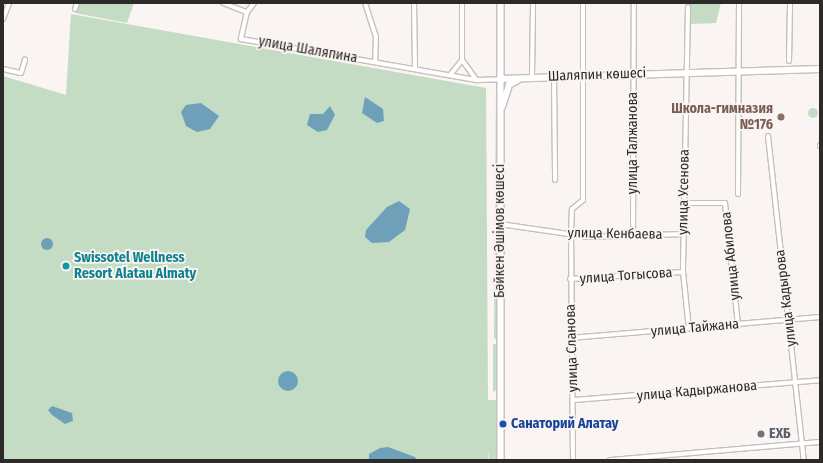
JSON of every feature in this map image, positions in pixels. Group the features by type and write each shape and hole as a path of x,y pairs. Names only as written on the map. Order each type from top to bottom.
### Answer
{"main road":[{"name":"Бәйкен Әшімов көшесі","path":"501,3 501,460"},
{"name":"Шаляпин көшесі","path":"501,79 685,72 820,69"},
{"path":"500,115 509,85 532,77"}],"street":[{"path":"3,19 8,3"},
{"path":"75,9 77,3"},
{"path":"222,3 247,12 254,3"},
{"path":"365,3 376,36 375,62"},
{"path":"414,3 415,69"},
{"path":"462,3 462,60 477,80"},
{"path":"532,77 533,3"},
{"path":"582,76 583,3"},
{"name":"улица Талжанова","path":"633,236 634,3"},
{"name":"улица Абилова","path":"738,194 738,72 740,3"},
{"path":"789,61 790,3"},
{"name":"улица Усенова","path":"688,7 685,72 683,272 689,329"},
{"name":"улица Шаляпина","path":"247,12 241,39 375,62"},
{"path":"3,68 21,73 25,60"},
{"path":"450,75 462,60"},
{"name":"Шаляпин көшесі","path":"375,62 477,80 501,79"},
{"name":"улица Сланова","path":"573,460 574,400 570,338 571,235 572,209 583,200 582,76"},
{"path":"554,77 555,180"},
{"name":"улица Кадырова","path":"768,136 804,460"},
{"name":"улица Абилова","path":"684,203 725,203 738,325"},
{"name":"улица Кенбаева","path":"500,224 571,235 633,236 684,234"},
{"name":"улица Тогысова","path":"570,279 683,272"},
{"name":"улица Тайжана","path":"570,338 820,317"},
{"name":"улица Кадыржанова","path":"574,400 820,380"},
{"path":"610,460 820,442"}],"green space":[{"path":"78,3 134,3 127,23 75,13"},
{"path":"690,3 721,3 716,23 690,24"},
{"path":"71,14 486,88 488,400 497,400 498,460 489,460 489,450 488,460 3,460 3,76 66,95"},
{"path":"496,89 497,338 494,339"},
{"path":"811,108 815,108 817,109 817,117 811,118 808,115 808,111"},
{"path":"493,344 497,344 498,389 493,392"}],"water":[{"path":"365,97 383,109 384,121 377,123 362,113"},
{"path":"201,103 219,116 210,129 197,132 186,126 181,112 186,105"},
{"path":"330,106 335,115 327,130 318,132 307,125 310,114 323,114"},
{"path":"399,201 410,209 405,230 389,242 372,243 365,237 366,230 387,207"},
{"path":"45,238 49,238 53,244 49,250 45,250 41,246 41,242"},
{"path":"288,371 295,374 298,381 295,388 288,391 281,388 278,381 281,374"},
{"path":"52,406 72,413 73,421 65,424 52,415 48,410"},
{"path":"388,447 415,457 417,460 369,459 369,454 380,448"}],"place":[{"name":"Школа-гимназия №176","path":"781,117"},
{"name":"Swissotel Wellness Resort Alatau Almaty","path":"66,266"},
{"name":"Санаторий Алатау","path":"503,424"},
{"name":"ЕХБ","path":"761,434"}]}
